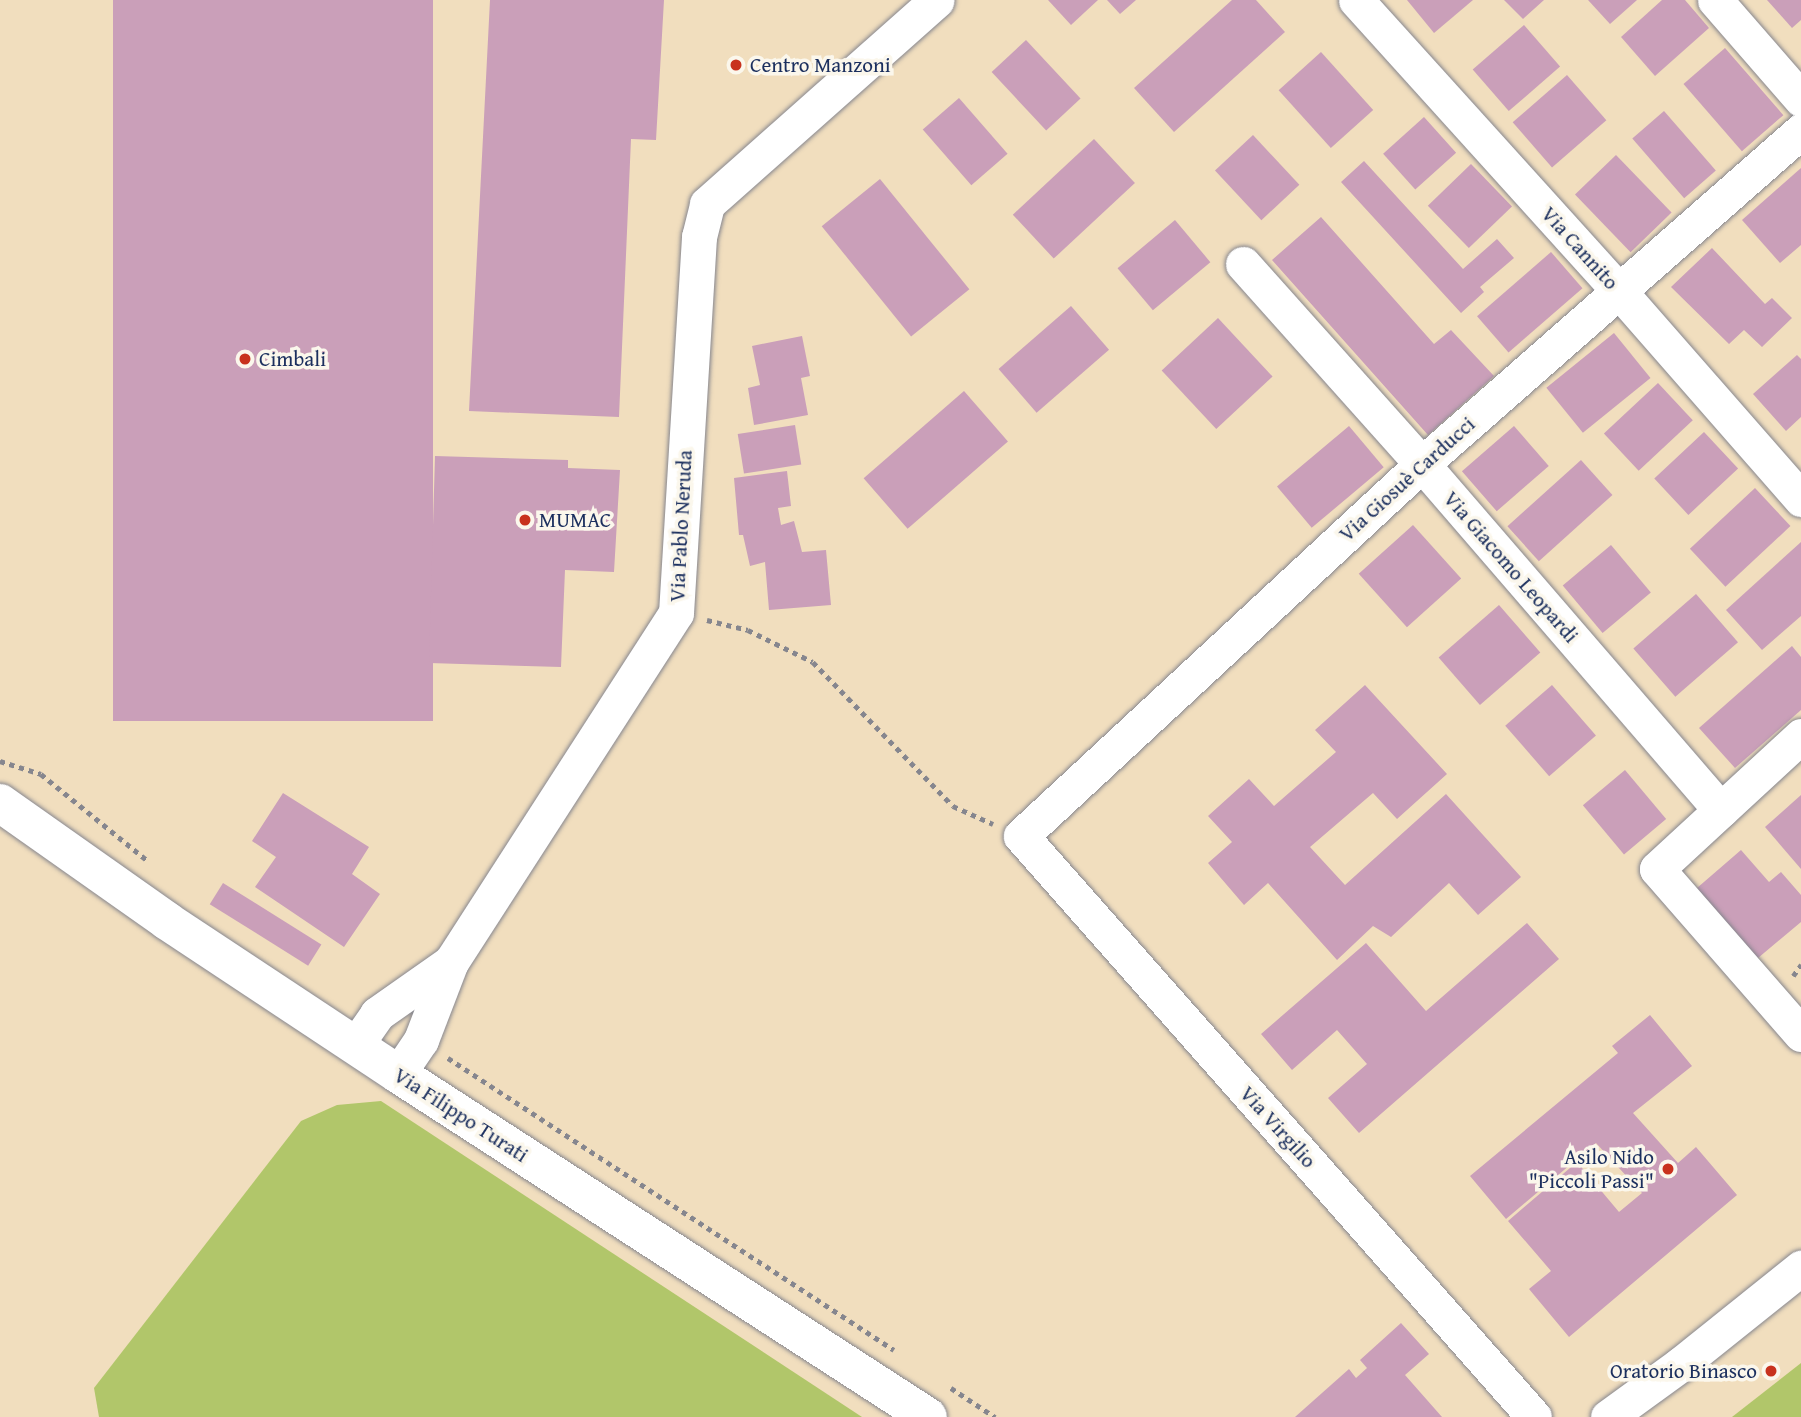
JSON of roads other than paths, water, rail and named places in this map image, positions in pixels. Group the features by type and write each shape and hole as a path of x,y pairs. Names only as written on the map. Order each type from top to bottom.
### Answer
{"street":[{"name":"Via Pablo Neruda","path":"355,1045 377,1014 451,962 676,612 699,237 707,204 937,0"},
{"name":"Via Cannito","path":"1356,0 1618,290 1801,499"},
{"path":"1715,0 1801,99"},
{"name":"Via Giosuè Carducci","path":"1021,836 1422,464 1801,131"},
{"name":"Via Giacomo Leopardi","path":"1243,264 1422,464 1721,810"},
{"path":"1801,736 1657,869 1801,1034"},
{"name":"Via Filippo Turati","path":"0,803 167,921 398,1074 928,1417"},
{"name":"Via Virgilio","path":"1021,836 1534,1417"},
{"path":"398,1074 421,1040 451,962"},
{"path":"1608,1417 1681,1364 1801,1268"}],"place":[{"name":"Centro Manzoni","path":"736,65"},
{"name":"Cimbali","path":"245,359"},
{"name":"MUMAC","path":"525,520"},
{"name":"Asilo Nido \"Piccoli Passi\"","path":"1668,1169"},
{"name":"Oratorio Binasco","path":"1771,1371"}]}
